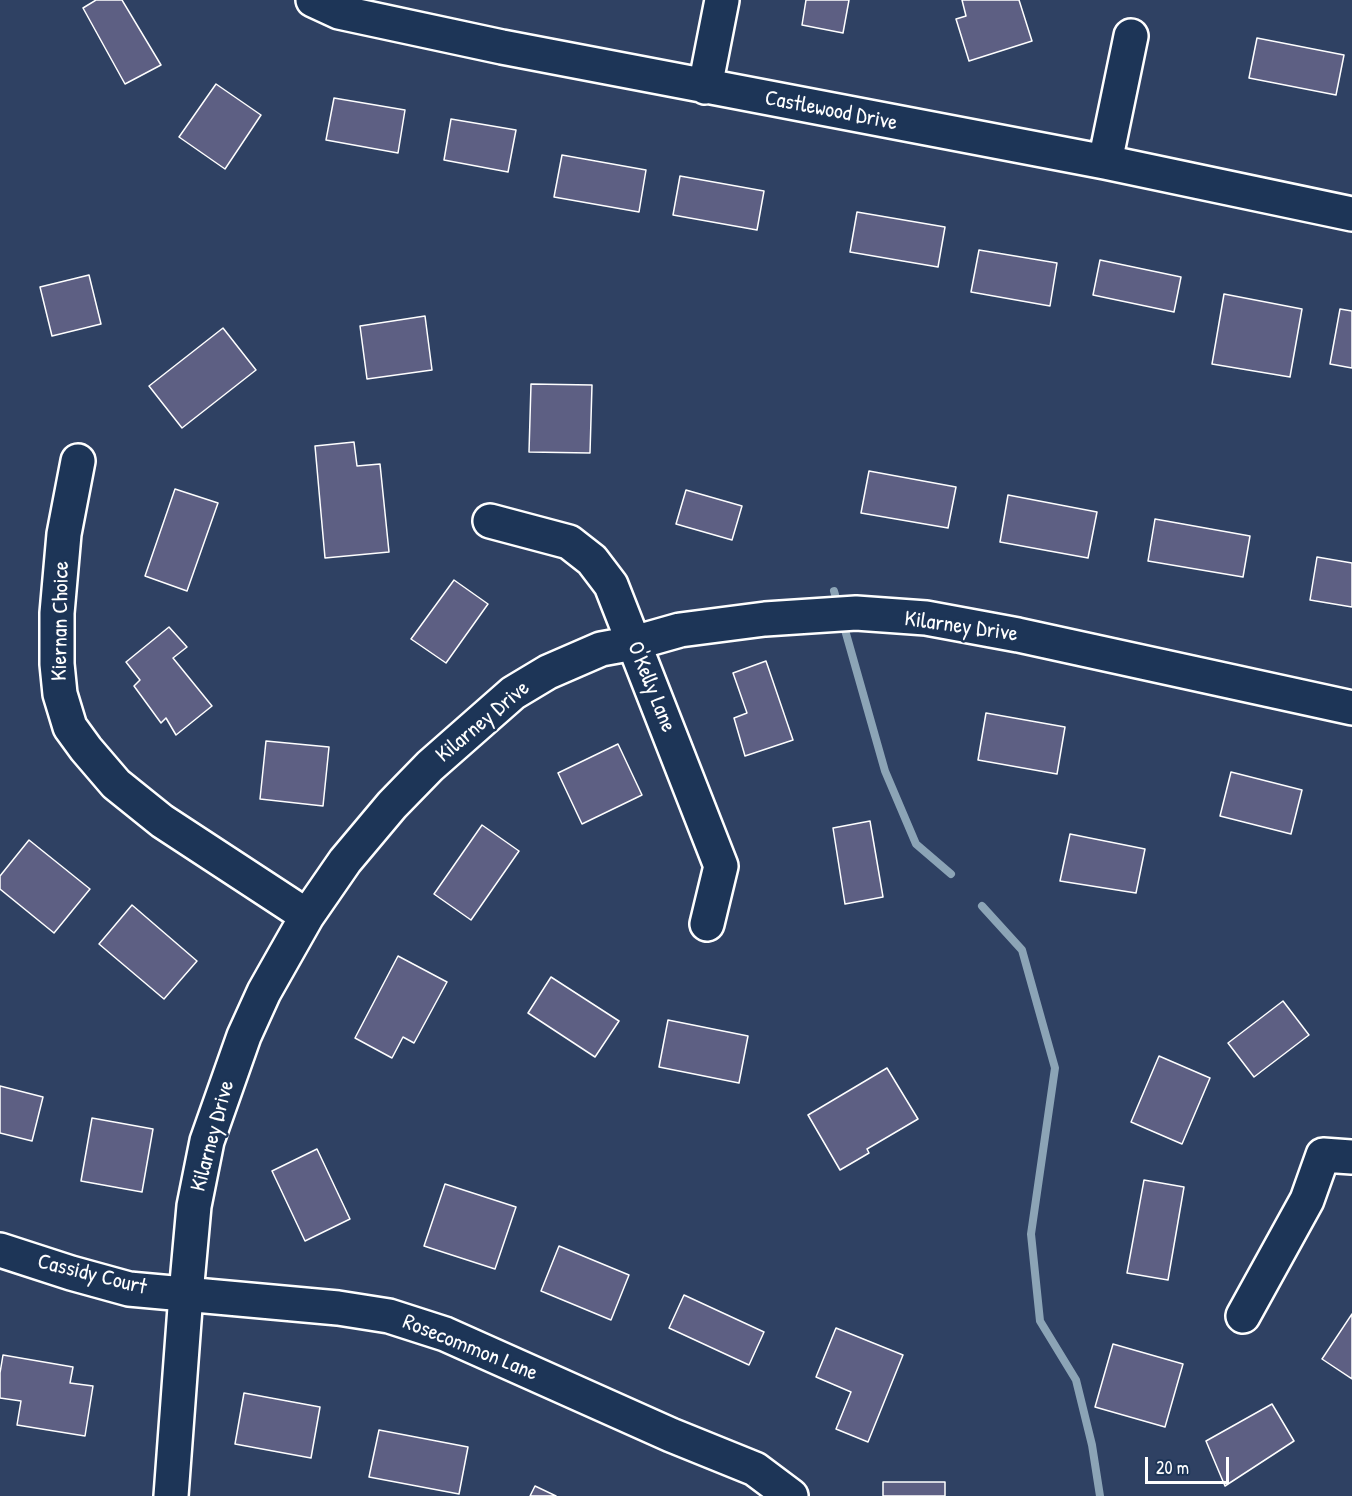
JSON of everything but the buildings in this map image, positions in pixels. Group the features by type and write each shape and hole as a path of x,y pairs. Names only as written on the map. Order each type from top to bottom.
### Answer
{"street":[{"name":"Castlewood Drive","path":"313,0 339,12 501,47 1105,162 1352,214"},
{"path":"705,87 722,0"},
{"path":"1105,162 1131,36"},
{"name":"Kiernan Choice","path":"78,461 64,534 57,613 57,664 60,694 70,727 116,784 162,821 307,916"},
{"name":"O'Kelly Lane","path":"490,521 569,542 592,560 611,585 721,866 707,924"},
{"name":"Kilarney Drive","path":"171,1496 194,1206 207,1141 244,1036 264,993 307,916 345,861 392,805 430,766 513,693 548,672 601,649 634,643 680,630 856,613 926,618 1018,634 1352,708"},
{"path":"1243,1316 1306,1200 1337,1156"},
{"name":"Cassidy Court","path":"0,1250 129,1289 186,1294"},
{"name":"Rosecommon Lane","path":"186,1294 338,1308 389,1317 445,1334 671,1435 755,1468 791,1496"}],"waterway":[{"path":"834,591 836,598"},
{"path":"845,630 885,771 916,844 951,874"},
{"path":"982,906 1022,950 1055,1068 1031,1234 1040,1321 1076,1380 1092,1445 1100,1496"}]}
